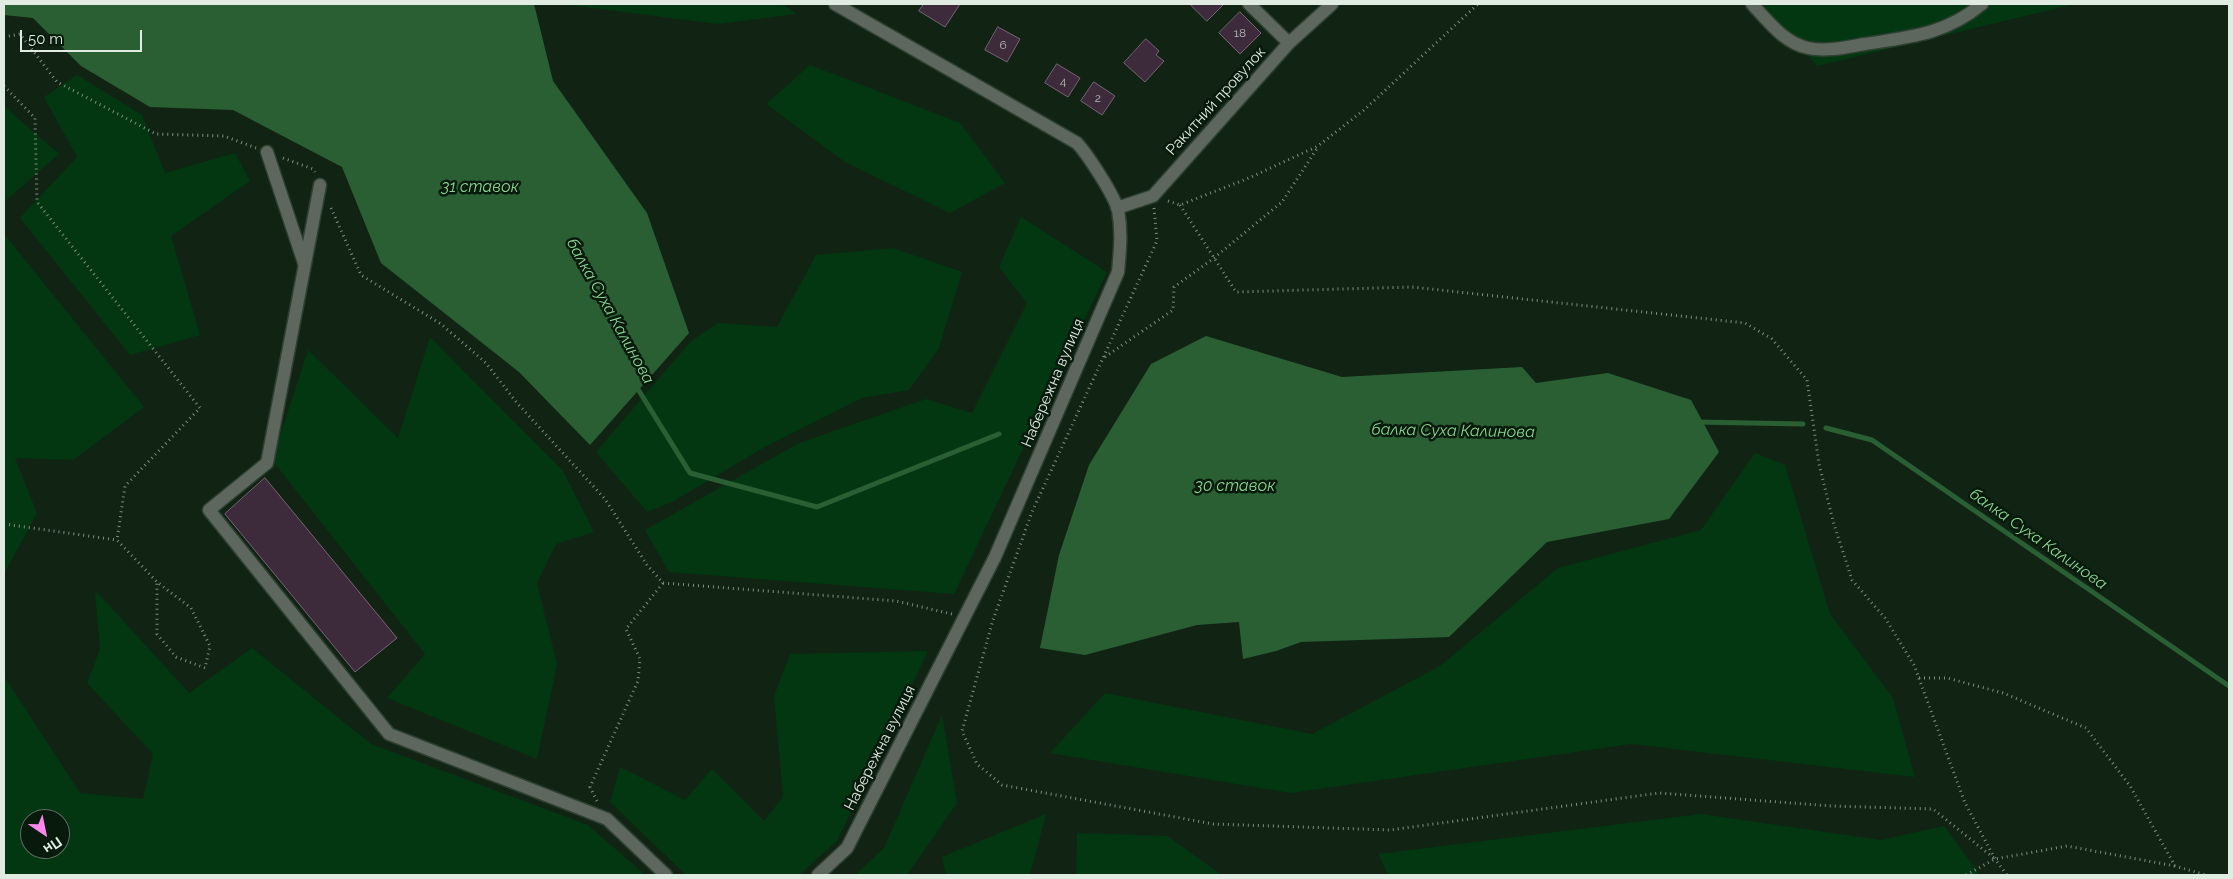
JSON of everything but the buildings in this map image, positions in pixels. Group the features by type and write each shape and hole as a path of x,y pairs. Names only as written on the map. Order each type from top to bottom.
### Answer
{"street":[{"name":"Набережна вулиця","path":"818,875 847,848 996,557 1118,272 1121,240 1117,208 1088,155 1078,143 835,4"},
{"path":"1249,4 1289,43"},
{"name":"Ракитний провулок","path":"1117,208 1153,196 1289,43 1332,4"},
{"path":"1752,4 1775,29 1788,39 1807,48 1829,50 1924,35 1966,17 1982,4"},
{"path":"267,152 305,265"},
{"path":"320,185 267,463 209,510 389,734 607,819 666,875"}],"path":[{"path":"1180,205 1249,178 1318,146 1364,110 1478,4"},
{"path":"4,37 20,34 57,82 156,134 224,136 313,169 361,275 441,324 486,363 517,403 605,499 647,565 663,583 896,601 965,618"},
{"path":"4,86 35,118 37,202 200,408 125,486 117,540"},
{"path":"1105,357 1173,310 1174,287 1214,258 1282,202 1318,146"},
{"path":"1996,859 1933,809 1831,806 1659,793 1380,829 1212,824 1002,785 976,764 962,731 993,620 1032,512 1157,241 1153,196 1180,205 1236,292 1412,287 1745,324 1772,338 1806,380 1819,464 1833,521 1852,580 1885,618 1914,665 1965,802 1996,859 2007,875"},
{"path":"4,524 117,540 157,582 191,608 210,646 205,668 176,657 157,634 157,582"},
{"path":"607,819 590,787 638,682 640,659 626,629 663,583"},
{"path":"1919,678 1947,678 2003,693 2086,728 2130,786 2175,866"},
{"path":"1966,875 1996,859 2067,846 2175,866 2206,875"}],"shaded area":[{"path":"561,4 783,4 796,14 718,24"},
{"path":"1762,4 2075,4 1817,66"},
{"path":"810,65 960,123 1005,183 950,213 845,162 766,104"},
{"path":"77,75 142,115 165,173 235,153 250,181 171,236 200,335 130,355 20,218 77,157 44,97"},
{"path":"4,106 59,154 4,202"},
{"path":"1021,217 1107,272 954,594 669,572 645,530 799,443 926,399 972,413 1027,303 999,267"},
{"path":"4,234 144,407 73,460 15,458 37,513 4,574"},
{"path":"893,248 962,272 939,348 909,390 862,398 763,448 672,502 647,512 596,452 691,341 718,323 777,327 816,255"},
{"path":"430,337 563,471 594,532 556,544 537,583 557,664 537,759 387,698 425,654 272,460 308,350 398,438"},
{"path":"1755,453 1785,465 1830,614 1893,698 1915,777 1631,744 1291,793 1050,753 1105,693 1312,734 1440,666 1558,568 1701,530"},
{"path":"95,590 189,693 252,648 371,744 588,825 645,875 4,875 4,676 80,793 143,799 153,754 87,683 100,649"},
{"path":"928,651 837,841 799,875 686,875 610,802 620,767 685,800 712,769 764,821 783,797 774,696 790,654"},
{"path":"942,715 957,803 907,875 855,875 884,848"},
{"path":"1046,814 1030,875 946,875 942,857"},
{"path":"1701,814 1881,840 1944,826 1980,875 1388,875 1378,854"},
{"path":"1077,833 1167,836 1222,875 1076,875"}],"water":[{"name":"31 ставок","path":"4,4 534,4 553,81 647,213 689,333 590,445 519,372 381,263 342,167 233,110 150,107 81,66 33,18 4,15"},
{"name":"30 ставок","path":"1206,336 1342,377 1522,367 1536,383 1608,373 1691,400 1719,452 1669,519 1547,542 1449,637 1301,642 1276,651 1243,659 1239,622 1197,625 1085,655 1040,648 1059,555 1089,465 1151,364"}],"waterway":[{"name":"балка Суха Калинова","path":"636,386 690,473 817,507 999,434"},
{"name":"балка Суха Калинова","path":"1696,422 1803,424"},
{"name":"балка Суха Калинова","path":"1826,428 1872,440 2229,686"}]}
